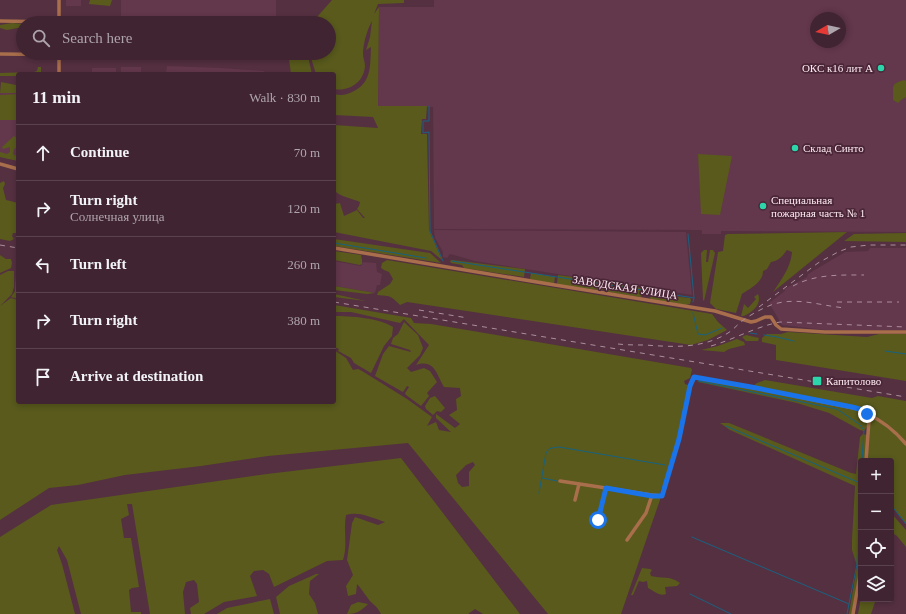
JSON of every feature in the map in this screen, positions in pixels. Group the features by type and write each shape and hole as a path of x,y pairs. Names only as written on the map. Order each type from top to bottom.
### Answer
{"street":[{"path":"59,0 59,16"},
{"path":"0,22 16,22"},
{"path":"0,54 16,54"},
{"path":"59,60 59,72"},
{"path":"0,164 16,168"},
{"name":"ЗАВОДСКАЯ УЛИЦА","path":"336,248 555,286 715,310 751,322 768,316 771,317 776,325 781,329 825,332 906,332"},
{"path":"560,481 652,496 662,496 672,468 690,386 694,377 863,410 867,414 880,420 906,444"},
{"path":"866,458 869,420 867,414"},
{"path":"575,500 578,484"},
{"path":"598,520 606,488"},
{"path":"627,540 646,513 652,496"},
{"path":"853,614 858,586"}],"shaded area":[{"path":"66,0 81,0 81,6 66,6"},
{"path":"90,0 112,0 110,6 89,4"},
{"path":"121,0 276,0 276,16 121,16"},
{"path":"332,0 404,0 404,3 378,4 374,14 379,7 378,106 427,106 426,119 422,119 421,134 427,134 429,230 442,260 431,251 336,232 336,204 340,203 344,216 357,210 363,218 365,218 357,209 360,202 336,192 336,125 378,128 373,117 336,115 336,94 348,94 359,88 367,79 370,67 371,47 366,50 370,37 372,21 364,46 363,56 365,66 362,77 355,85 340,90 336,89 336,72 315,72 312,60 336,60 336,16 318,16"},
{"path":"434,0 906,0 906,232 721,231 721,234 702,234 702,230 434,229 433,107 378,106 379,7 434,7"},
{"path":"16,23 16,28 7,30 0,28 0,25"},
{"path":"289,60 309,60 312,72 291,72"},
{"path":"167,66 220,68 265,72 166,72"},
{"path":"38,67 41,67 41,72 34,72 37,71"},
{"path":"121,67 141,67 141,72 121,72"},
{"path":"92,68 116,68 116,72 92,72"},
{"path":"0,73 16,73 16,76 0,76"},
{"path":"904,80 906,81 906,97 898,103 893,100 893,87 896,83"},
{"path":"1,82 16,85 16,93 0,93"},
{"path":"0,93 16,93 16,161 0,157"},
{"path":"16,94 16,120 0,120 0,95"},
{"path":"14,136 16,138 16,148 14,149 13,154 16,156 16,161 0,157 0,152 7,154 10,152 10,147 3,149 2,147"},
{"path":"698,154 732,156 720,215 701,214"},
{"path":"4,181 5,184 3,188 6,200 16,202 16,233 13,233 12,236 14,239 10,241 0,239 0,183"},
{"path":"434,230 686,232 692,295 475,261 450,254 447,258 443,257 443,252 435,238"},
{"path":"847,232 773,292 790,263 792,252 787,250 776,261 771,262 767,269 763,271 759,282 742,294 736,313 716,309 710,303 718,252 723,251 725,235"},
{"path":"906,233 906,242 844,241 854,234"},
{"path":"336,239 430,253 441,263 336,246"},
{"path":"870,248 906,248 906,330 825,330 782,325 769,303 785,291 784,289 807,277 808,274 845,252 868,251"},
{"path":"704,250 707,250 706,262 708,262 710,250 713,250 715,253 704,301 701,253"},
{"path":"336,251 361,255 362,264 360,265 336,260"},
{"path":"0,255 6,259 11,259 12,263 11,268 0,273"},
{"path":"387,260 712,314 727,330 708,340 691,345 407,302 400,305 390,297 377,295 378,292 390,284 393,279 389,272 381,268 382,263"},
{"path":"452,260 525,269 524,277 464,268 462,265 451,263 450,261"},
{"path":"336,261 361,266 363,262 376,263 377,272 382,274 380,285 377,285 375,293 336,286"},
{"path":"8,271 14,271 14,287 12,294 0,306 0,275"},
{"path":"531,273 555,277 554,284 530,279"},
{"path":"558,275 604,281 603,290 558,285"},
{"path":"16,276 16,298 11,297 15,291"},
{"path":"608,282 643,288 642,296 640,297 608,292 610,287"},
{"path":"336,286 375,293 367,294 336,290"},
{"path":"336,294 366,301 336,297"},
{"path":"651,294 690,298 691,300 690,304 686,305 651,299"},
{"path":"758,294 759,301 756,307 744,316 741,316 744,304 748,308 756,299 754,297"},
{"path":"11,298 16,299 16,404 336,404 336,351 346,358 353,370 358,369 362,371 407,399 432,417 427,426 436,422 439,430 451,432 436,418 436,414 455,428 460,424 449,415 457,410 456,399 461,396 460,388 444,387 434,368 427,364 416,365 429,345 404,319 400,323 351,312 336,312 336,305 411,318 414,323 431,324 691,368 692,370 690,378 684,381 685,384 688,385 684,411 667,477 660,492 660,500 621,614 548,614 408,443 268,456 125,475 78,485 49,488 0,520 0,306","holes":["473,462 475,465 469,472 469,486 462,487 458,483 456,475 466,465"]},
{"path":"336,316 356,317 381,321 393,327 392,336 384,346 371,373 354,363 351,358 338,351 339,349 336,348"},
{"path":"404,322 418,335 423,348 420,355 407,368 411,372 424,368 430,371 437,382 427,393 429,396 421,406 406,395 405,393 409,387 407,386 403,392 375,376 383,354 389,346 411,352 410,350 391,344 393,338 398,334"},
{"path":"788,332 867,337 879,334 906,334 906,381 776,360 776,345 762,342 762,338 767,334 781,334"},
{"path":"746,335 759,338 758,341 746,341 742,337"},
{"path":"737,339 744,342 745,345 729,349 724,352 701,350 718,346"},
{"path":"699,380 753,386 765,380 872,398 878,396 906,401 906,524 894,509 894,458 858,458 858,577 852,614 849,614 857,566 852,550 855,486 730,430 720,423 729,423 856,474 860,437 863,434 867,435 869,424 864,431 829,413 797,403 698,382"},
{"path":"435,396 445,408 441,412 437,411 433,415 426,409 425,406 430,398"},
{"path":"401,458 520,614 483,614 475,609 468,614 381,614 357,584 356,594 348,596 346,586 353,575 347,560 352,523 355,517 378,525 385,522 366,516 351,514 346,515 345,549 343,560 327,561 274,587 269,574 263,570 254,571 250,576 257,596 224,602 204,614 191,614 190,608 199,602 197,584 194,580 186,582 183,592 185,614 150,614 132,504 127,504 129,515 121,519 124,538 131,538 139,587 129,590 131,612 141,612 141,614 81,614 67,560 59,546 57,550 75,614 0,614 0,537 51,505 267,474"},
{"path":"894,516 906,530 906,547 894,534"},
{"path":"642,568 652,570 650,573 651,576 669,578 680,583 677,586 665,587 666,594 662,595 648,588 647,581 639,581 633,595 631,595"},
{"path":"319,574 310,581 309,594 315,603 318,614 280,614 276,597 289,586"},
{"path":"270,599 274,614 217,614 227,608"},
{"path":"358,602 368,604 358,612 347,614 351,605"},
{"path":"860,602 875,602 871,614 858,614"}],"waterway":[{"path":"429,106 429,121 423,121 423,133 429,132 430,231 443,261"},
{"path":"688,234 694,298"},
{"path":"336,243 426,258"},
{"path":"452,261 694,298 693,302"},
{"path":"693,313 698,334 705,335 722,328"},
{"path":"750,333 757,334"},
{"path":"764,335 794,341"},
{"path":"885,351 906,354"},
{"path":"698,381 837,409 859,424 864,430 862,458"},
{"path":"726,426 858,482"},
{"path":"539,493 546,453 551,448 559,447 665,465"},
{"path":"542,478 557,481"},
{"path":"847,614 857,564 860,494"},
{"path":"894,509 906,524"},
{"path":"692,537 849,604"},
{"path":"690,594 731,614"}],"railway":[{"path":"0,245 16,248"},
{"path":"759,307 818,263 838,252 851,247 869,245 906,245"},
{"path":"793,286 819,277 864,275"},
{"path":"618,344 687,346 708,342 728,333 756,312 781,302 799,301 846,308"},
{"path":"336,302 906,397"},
{"path":"837,302 899,302"},
{"path":"419,310 468,318"},
{"path":"711,346 780,322 906,327"}],"place":[{"name":"ОКС к16 лит А","path":"881,68"},
{"name":"Склад Синто","path":"795,148"},
{"name":"Специальная пожарная часть № 1","path":"763,206"},
{"name":"Капитолово","path":"817,381"}],"route":[{"path":"598,520 606,488 652,496 662,496 672,468 690,386 694,377 852,407 863,410 867,414"}]}
